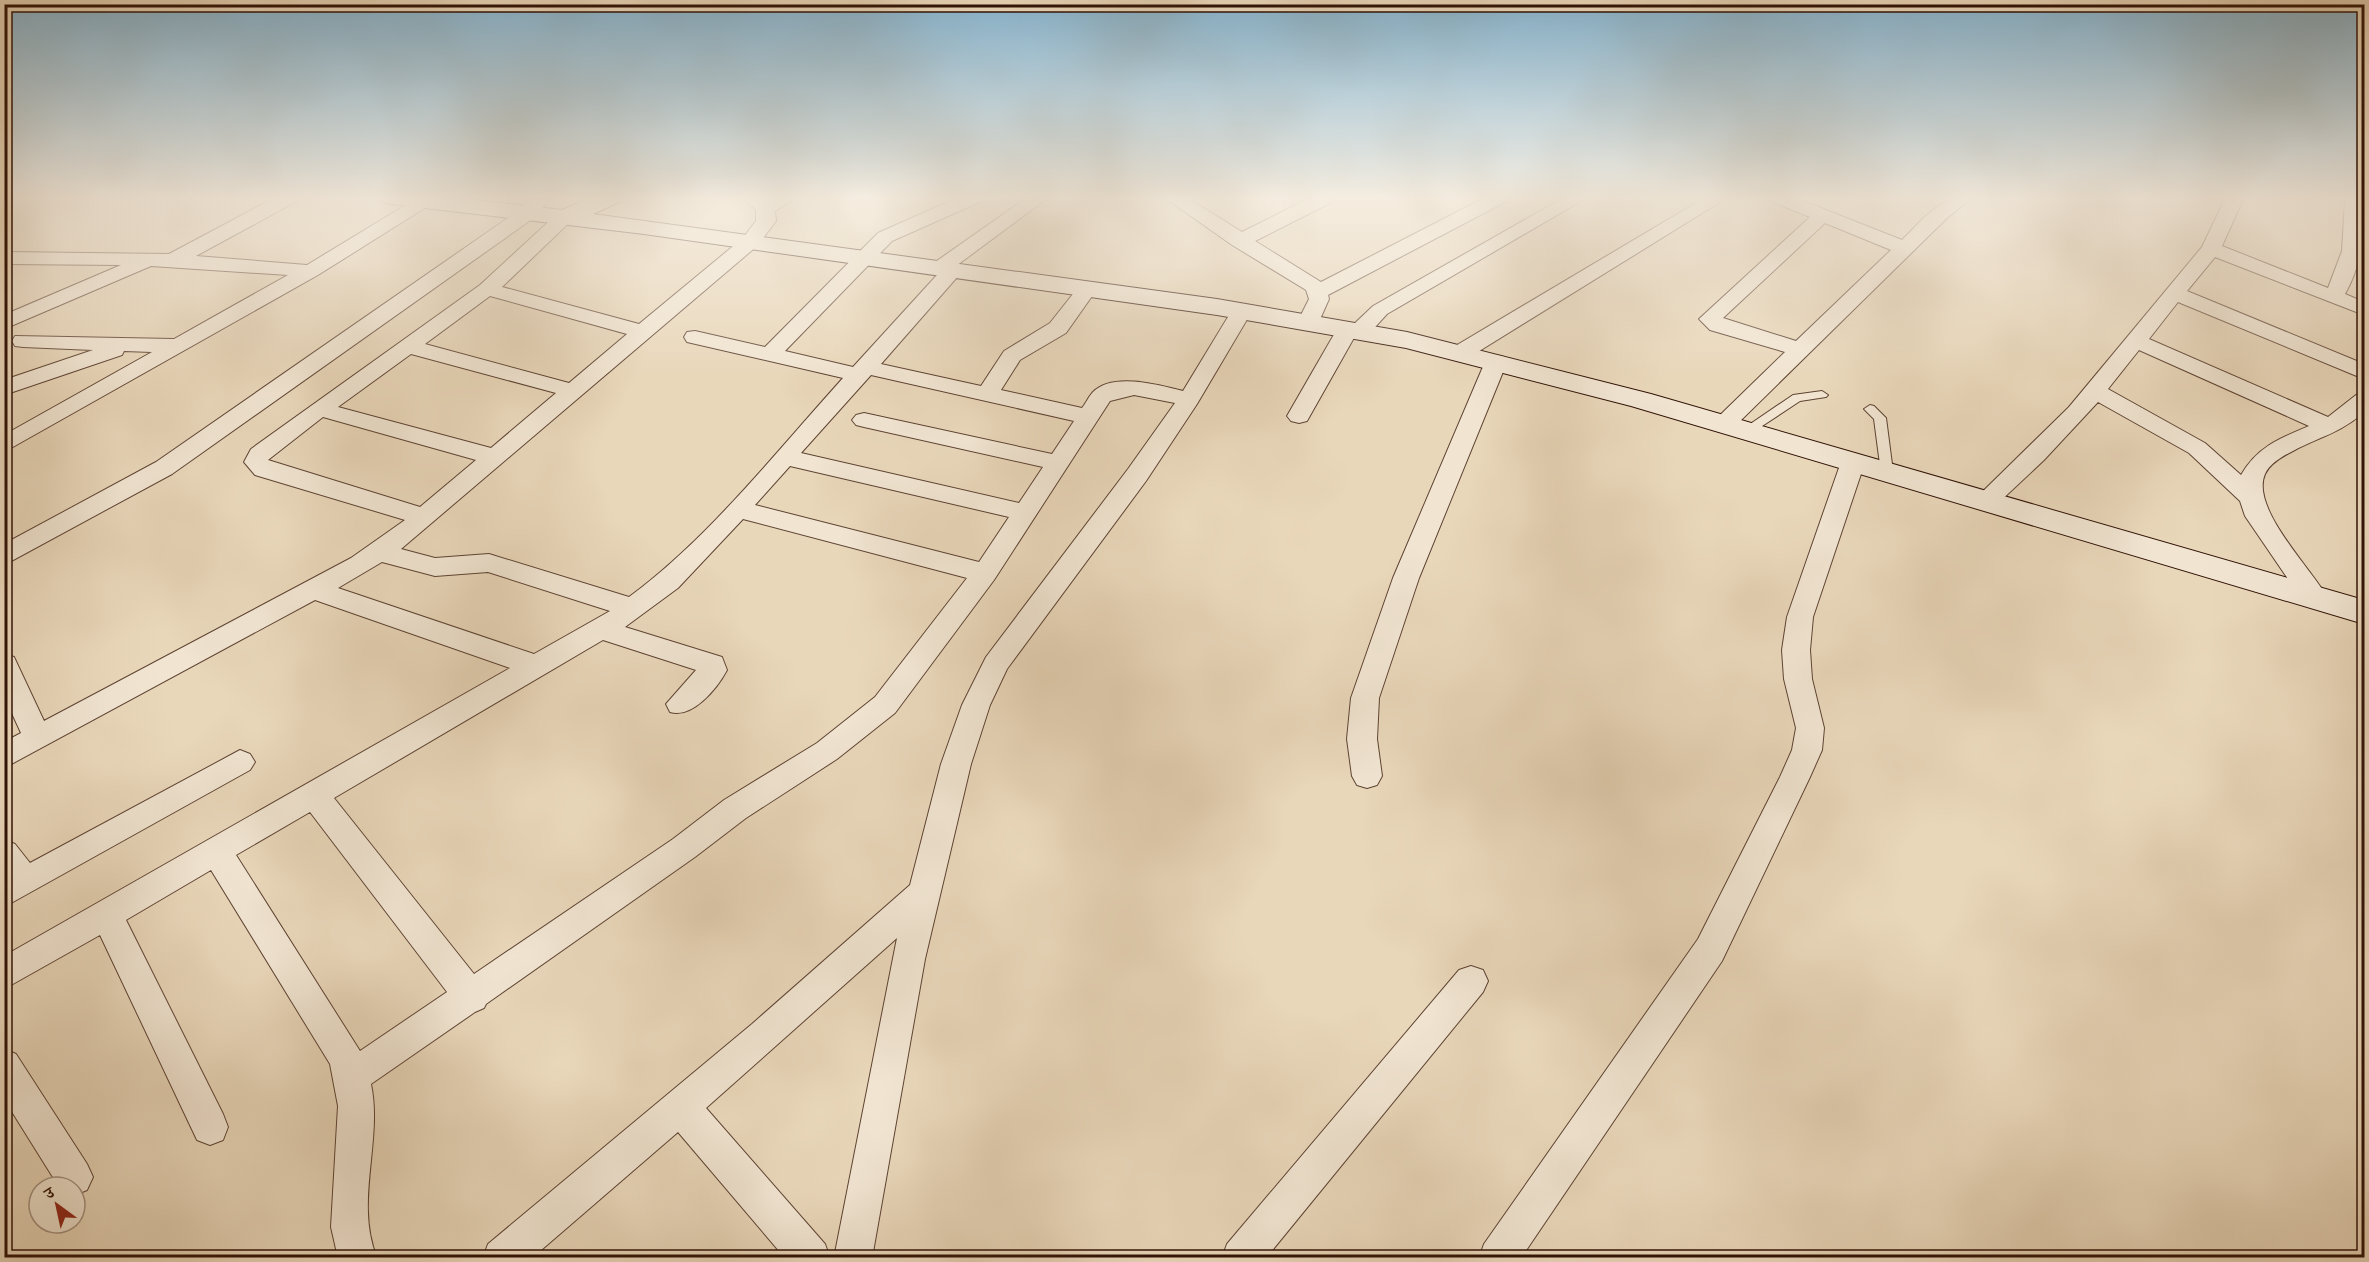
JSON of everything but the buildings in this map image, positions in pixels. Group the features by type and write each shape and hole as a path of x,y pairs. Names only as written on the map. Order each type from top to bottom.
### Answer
{"main road":[{"path":"847,256 1310,321 1460,353 1735,428 2364,612"}],"street":[{"path":"173,260 181,256"},
{"path":"4,445 336,256"},
{"path":"4,556 164,468 463,256"},
{"path":"425,517 263,469 255,462 259,454 319,409 487,289 523,256"},
{"path":"4,756 378,552 425,517 733,256"},
{"path":"770,354 864,256"},
{"path":"4,974 601,629 669,581 738,509 862,371 945,270 963,256"},
{"path":"1262,256 1318,292 1319,299 1310,321"},
{"path":"1318,292 1387,256"},
{"path":"1299,416 1353,330 1380,310 1475,256"},
{"path":"1460,353 1617,256"},
{"path":"1779,256 1710,319 1718,325 1802,350"},
{"path":"1735,428 1802,350 1899,256"},
{"path":"1986,500 2036,454 2094,391 2205,256"},
{"path":"2229,256 2364,309"},
{"path":"2333,297 2348,272 2352,256"},
{"path":"4,258 173,260 311,271"},
{"path":"4,323 152,260"},
{"path":"487,289 642,332"},
{"path":"987,394 1012,356 1058,328 1087,289"},
{"path":"2174,293 2364,372"},
{"path":"853,1257 908,959 956,764 976,705 996,664 1137,475 1190,399 1241,311"},
{"path":"695,337 770,354 987,394 1089,417"},
{"path":"2134,340 2326,425 2333,425"},
{"path":"23,341 179,346"},
{"path":"4,388 128,345"},
{"path":"408,346 573,391"},
{"path":"1367,776 1362,739 1365,698 1406,578 1496,363"},
{"path":"352,1077 472,997 684,848 735,809 860,728 885,705 985,573 1102,396 1115,388 1129,387 1190,399"},
{"path":"2094,391 2162,426 2197,448 2248,495 2254,510 2314,597"},
{"path":"2248,495 2251,476 2262,459 2281,447 2333,425 2364,400"},
{"path":"319,409 495,457"},
{"path":"864,420 1058,463"},
{"path":"785,457 1026,513"},
{"path":"1498,1257 1710,950 1795,777 1807,750 1810,728 1798,679 1796,650 1800,617 1853,462"},
{"path":"738,509 985,573"},
{"path":"378,552 435,567 474,562 489,563 632,608"},
{"path":"312,589 537,666"},
{"path":"601,629 712,664 713,670 680,704"},
{"path":"4,664 38,738"},
{"path":"4,853 15,887 240,762"},
{"path":"314,794 472,997"},
{"path":"216,851 345,1056 352,1077 356,1105 349,1230 358,1257"},
{"path":"502,1257 764,1036 924,893"},
{"path":"106,914 210,1127"},
{"path":"1241,1257 1471,981"},
{"path":"4,1066 73,1175"},
{"path":"680,1106 811,1257"}],"lane":[{"path":"1735,428 1797,398 1822,395"},
{"path":"1870,409 1880,418 1887,472"}]}
